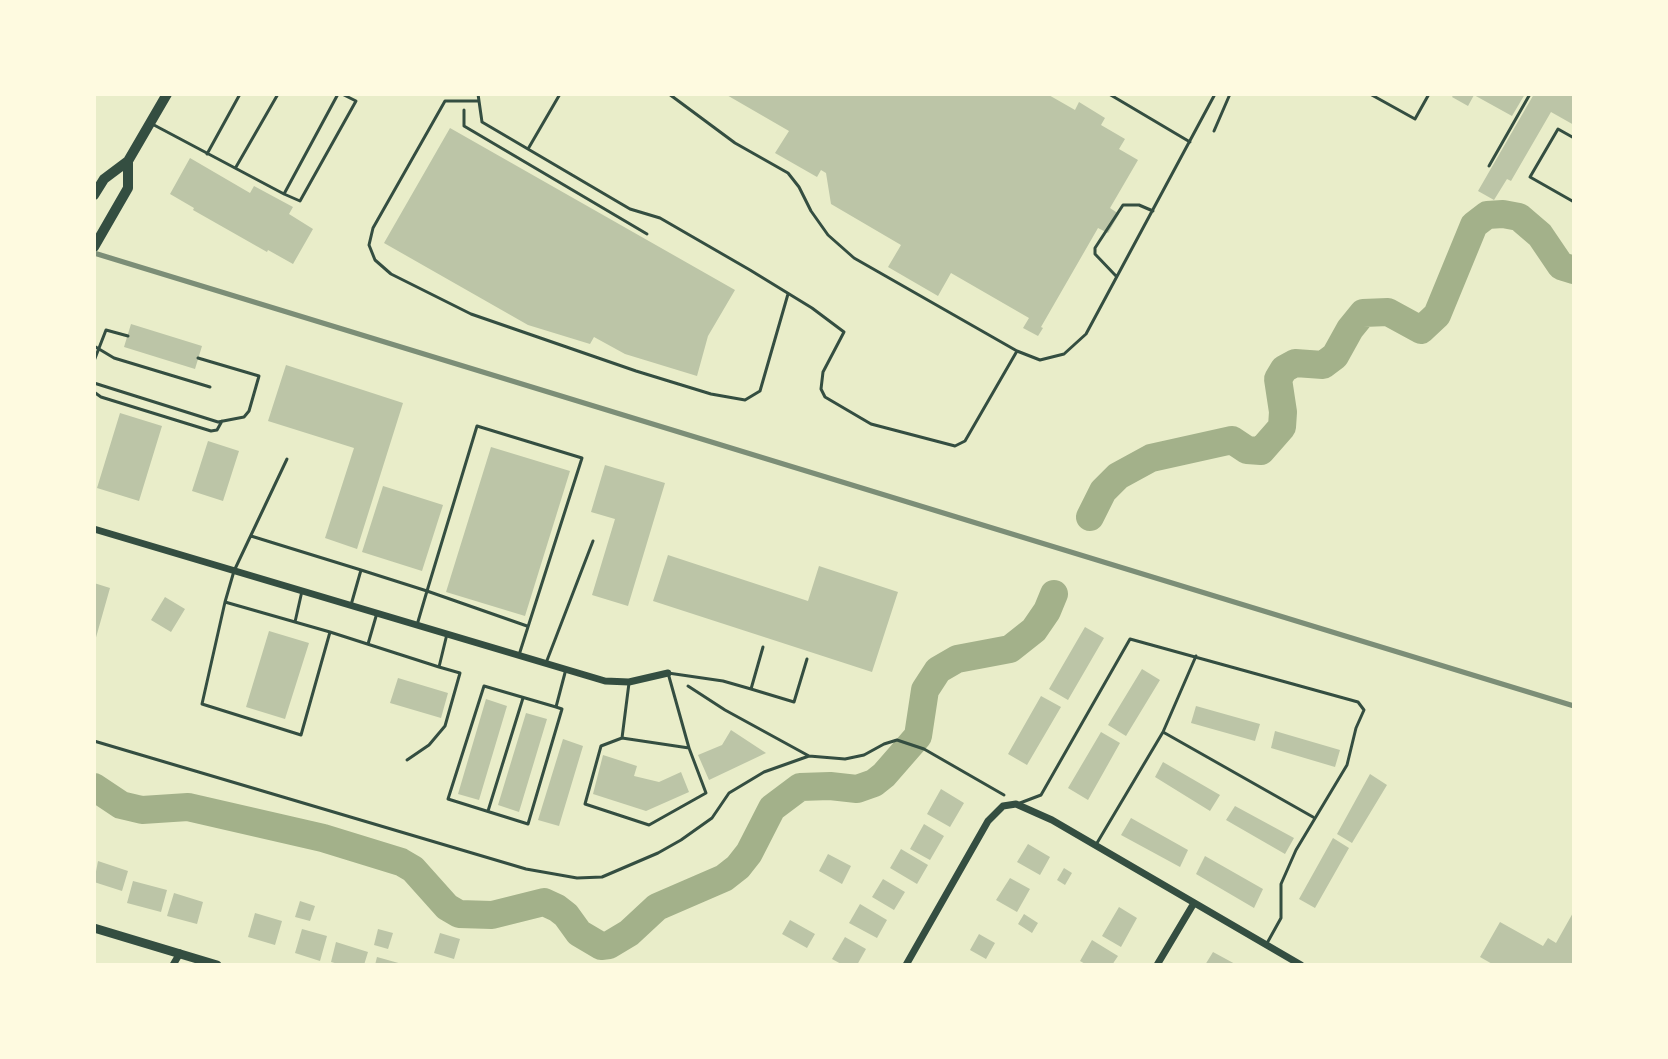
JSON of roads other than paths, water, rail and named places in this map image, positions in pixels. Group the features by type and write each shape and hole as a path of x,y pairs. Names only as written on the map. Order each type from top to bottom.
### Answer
{"main road":[{"path":"94,195 104,179 128,161 167,94"},
{"path":"94,247 128,188 128,161"}],"street":[{"path":"94,529 605,681 629,682 668,673"},
{"path":"906,965 988,821 1003,806 1016,804 1052,820 1301,965"},
{"path":"1157,965 1194,903"},
{"path":"94,928 217,965"},
{"path":"173,965 180,953"}],"lane":[{"path":"207,154 240,94"},
{"path":"235,169 278,94"},
{"path":"150,123 235,169 284,194 300,201 356,101 340,94 284,194"},
{"path":"478,94 482,122 630,209 670,223 788,294 844,332 823,372 821,389 825,397 871,424 955,446 965,441 1017,351"},
{"path":"528,149 560,94"},
{"path":"669,94 735,143 788,173 828,235 854,258 1017,351 1040,360 1053,359 1074,347 1086,334 1215,94"},
{"path":"1109,94 1190,142"},
{"path":"1370,94 1415,119 1429,94"},
{"path":"1489,166 1530,94"},
{"path":"479,101 445,101 373,228 369,245 375,260 391,274 471,314 636,371 711,394 745,400 760,391 788,294"},
{"path":"1574,138 1558,129 1530,177 1574,202"},
{"path":"1117,276 1100,261 1095,248 1123,205 1139,205 1153,211"},
{"path":"94,361 96,348 106,330 128,336"},
{"path":"96,348 114,358 210,387"},
{"path":"94,383 222,421 244,417 249,411 259,376 198,358"},
{"path":"94,392 101,397 211,431 217,430 222,421"},
{"path":"417,625 477,426 582,458 519,655"},
{"path":"287,459 234,571 202,704 301,735 330,632"},
{"path":"251,535 528,626"},
{"path":"546,663 593,541"},
{"path":"351,605 361,570"},
{"path":"295,622 302,591"},
{"path":"225,602 460,673 445,726 429,745 407,760"},
{"path":"368,644 377,613"},
{"path":"439,667 447,634"},
{"path":"1016,804 1041,795 1130,639 1358,702 1364,710 1347,765 1314,818 1281,884 1281,918 1266,945"},
{"path":"751,689 763,647"},
{"path":"1095,846 1163,732 1196,656"},
{"path":"689,748 622,738 601,746 585,804 649,825 706,793 689,748 668,673 723,681 794,702 807,659"},
{"path":"556,707 566,669"},
{"path":"622,738 629,682"},
{"path":"484,686 556,707 562,709 528,824 448,799 484,686"},
{"path":"488,811 523,698"},
{"path":"1163,732 1314,818"}],"waterway":[{"path":"1090,517 1103,491 1118,476 1151,458 1232,440 1247,450 1261,451 1282,427 1278,379 1284,369 1295,363 1323,365 1335,356 1363,313 1388,312 1421,330 1437,315 1474,225 1487,215 1519,217 1540,235 1561,266 1574,270"},
{"path":"94,787 121,805 142,810 188,807 323,838 401,862 413,869 447,907 459,914 492,915 544,902 566,915 579,933 601,946 609,945 629,933 657,907 724,878 738,867 749,853 772,808 800,787 857,789 874,783 918,736 925,690 938,670 957,659 1010,649 1034,630 1054,594"}],"railway":[{"path":"94,253 1574,706"}]}
